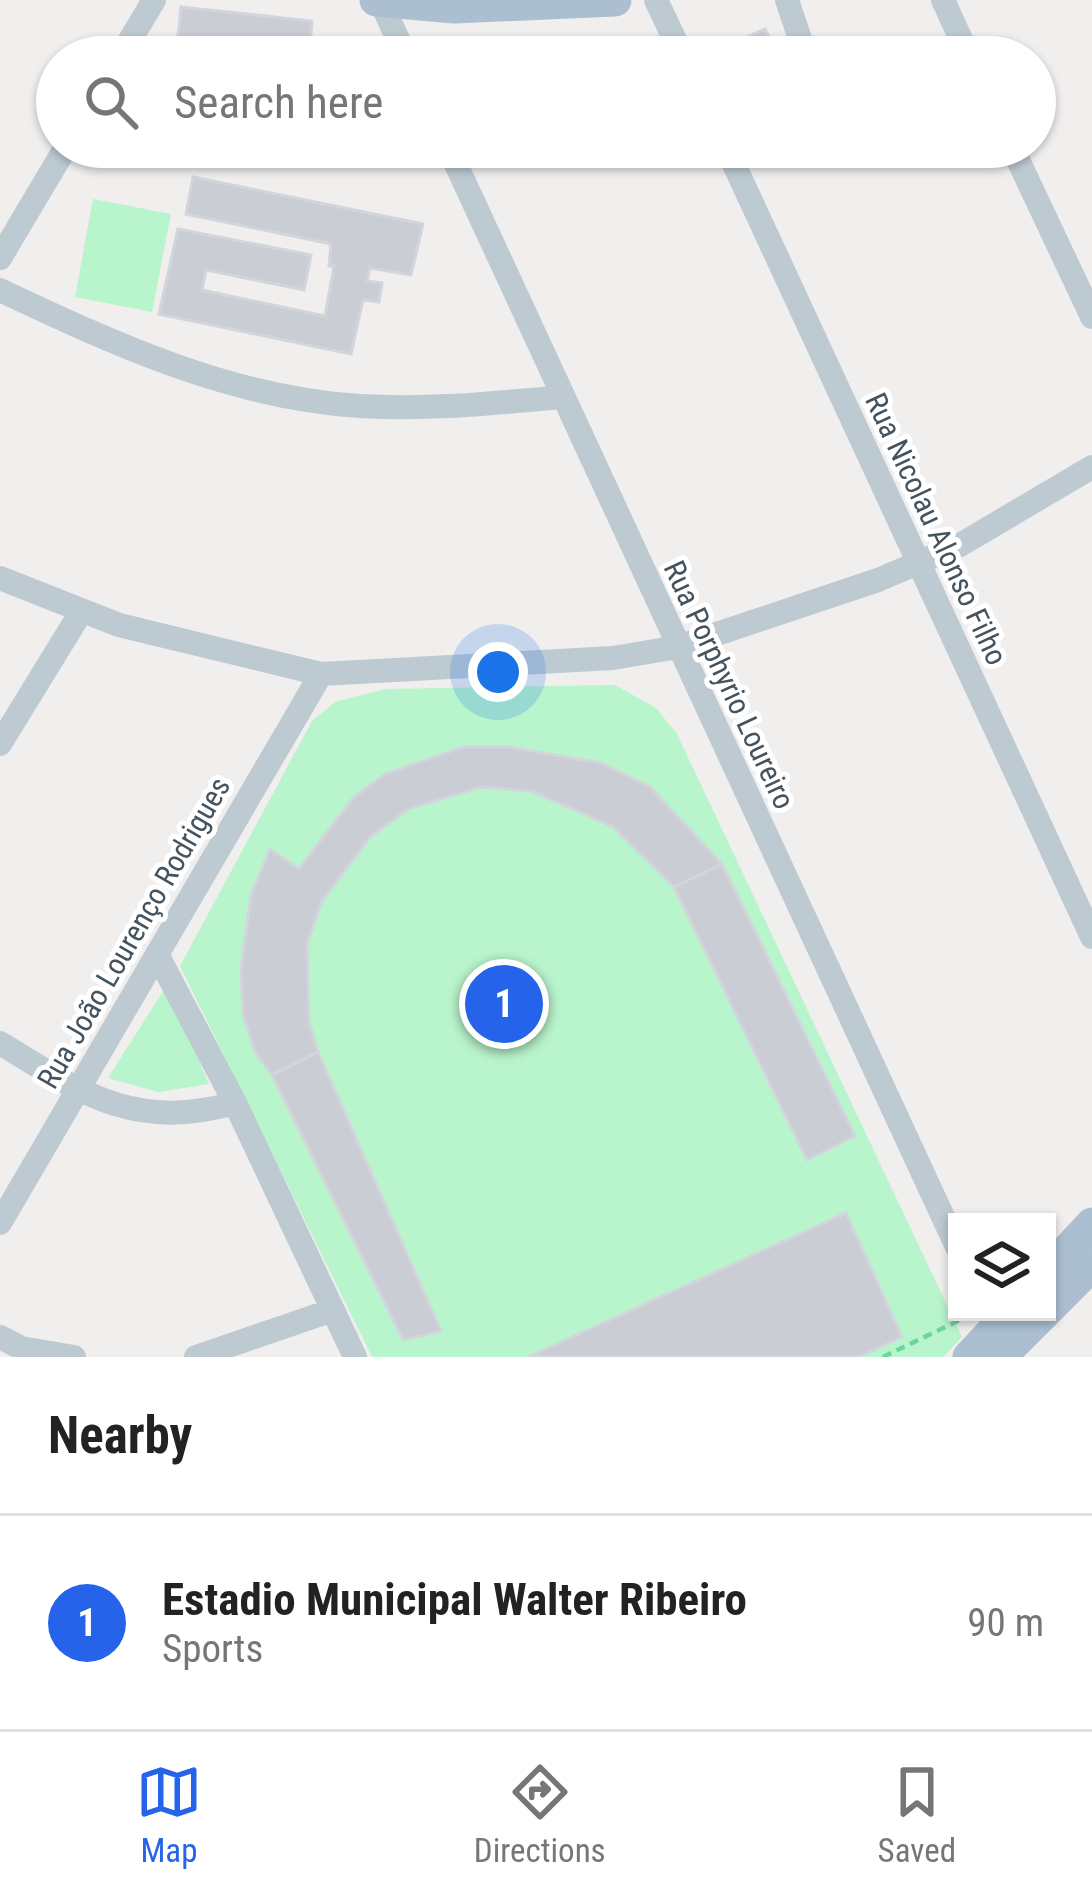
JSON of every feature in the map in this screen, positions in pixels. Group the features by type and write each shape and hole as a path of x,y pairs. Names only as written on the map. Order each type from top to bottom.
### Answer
{"main road":[{"path":"378,0 454,7 615,0"},
{"path":"1056,1262 1092,1224"},
{"path":"1056,1301 1092,1265"},
{"path":"969,1357 998,1333"}],"street":[{"path":"133,36 154,0"},
{"path":"378,0 396,36"},
{"path":"656,0 673,36"},
{"path":"787,0 799,36"},
{"path":"943,0 960,36"},
{"path":"0,258 54,168"},
{"name":"Rua Porphyrio Loureiro","path":"458,168 948,1228"},
{"name":"Rua Nicolau Alonso Filho","path":"737,168 1092,937"},
{"path":"1022,168 1092,317"},
{"path":"0,290 133,353 238,385 356,406 444,407 563,397"},
{"path":"0,578 81,612 321,674 613,658 678,647 918,563 959,545 1092,467"},
{"path":"0,744 81,612"},
{"name":"Rua João Lourenço Rodrigues","path":"0,1223 321,674"},
{"path":"157,954 235,1103 355,1357"},
{"path":"0,1043 77,1091 113,1107 161,1115 235,1103"},
{"path":"196,1357 333,1310"},
{"path":"0,1336 21,1348 74,1357"}],"path":[{"path":"883,1357 998,1333"}],"green space":[{"path":"93,199 171,214 152,312 75,297"},
{"path":"615,685 656,708 677,734 948,1307 948,1321 954,1321 962,1337 943,1357 372,1357 180,966 312,721 335,702 386,689"},
{"path":"167,985 209,1084 158,1092 108,1078"}],"building":[{"path":"181,7 312,21 311,36 178,36"},
{"path":"193,177 423,224 411,275 370,268 367,281 382,283 379,302 363,300 351,354 159,314 178,229 311,255 304,290 206,270 202,290 325,316 334,266 329,266 331,244 186,214"},
{"path":"463,747 509,747 601,763 650,787 722,864 674,887 612,826 531,791 481,787 408,809 370,837 322,901 307,944 309,1022 318,1052 272,1075 255,1052 243,1014 241,968 251,895 270,849 299,869 353,798 385,774"},
{"path":"722,864 855,1136 807,1160 674,887"},
{"path":"318,1052 441,1331 403,1340 272,1075"},
{"path":"846,1213 902,1337 858,1357 528,1357"}],"place":[{"name":"Estadio Municipal Walter Ribeiro","path":"504,1004"}]}
